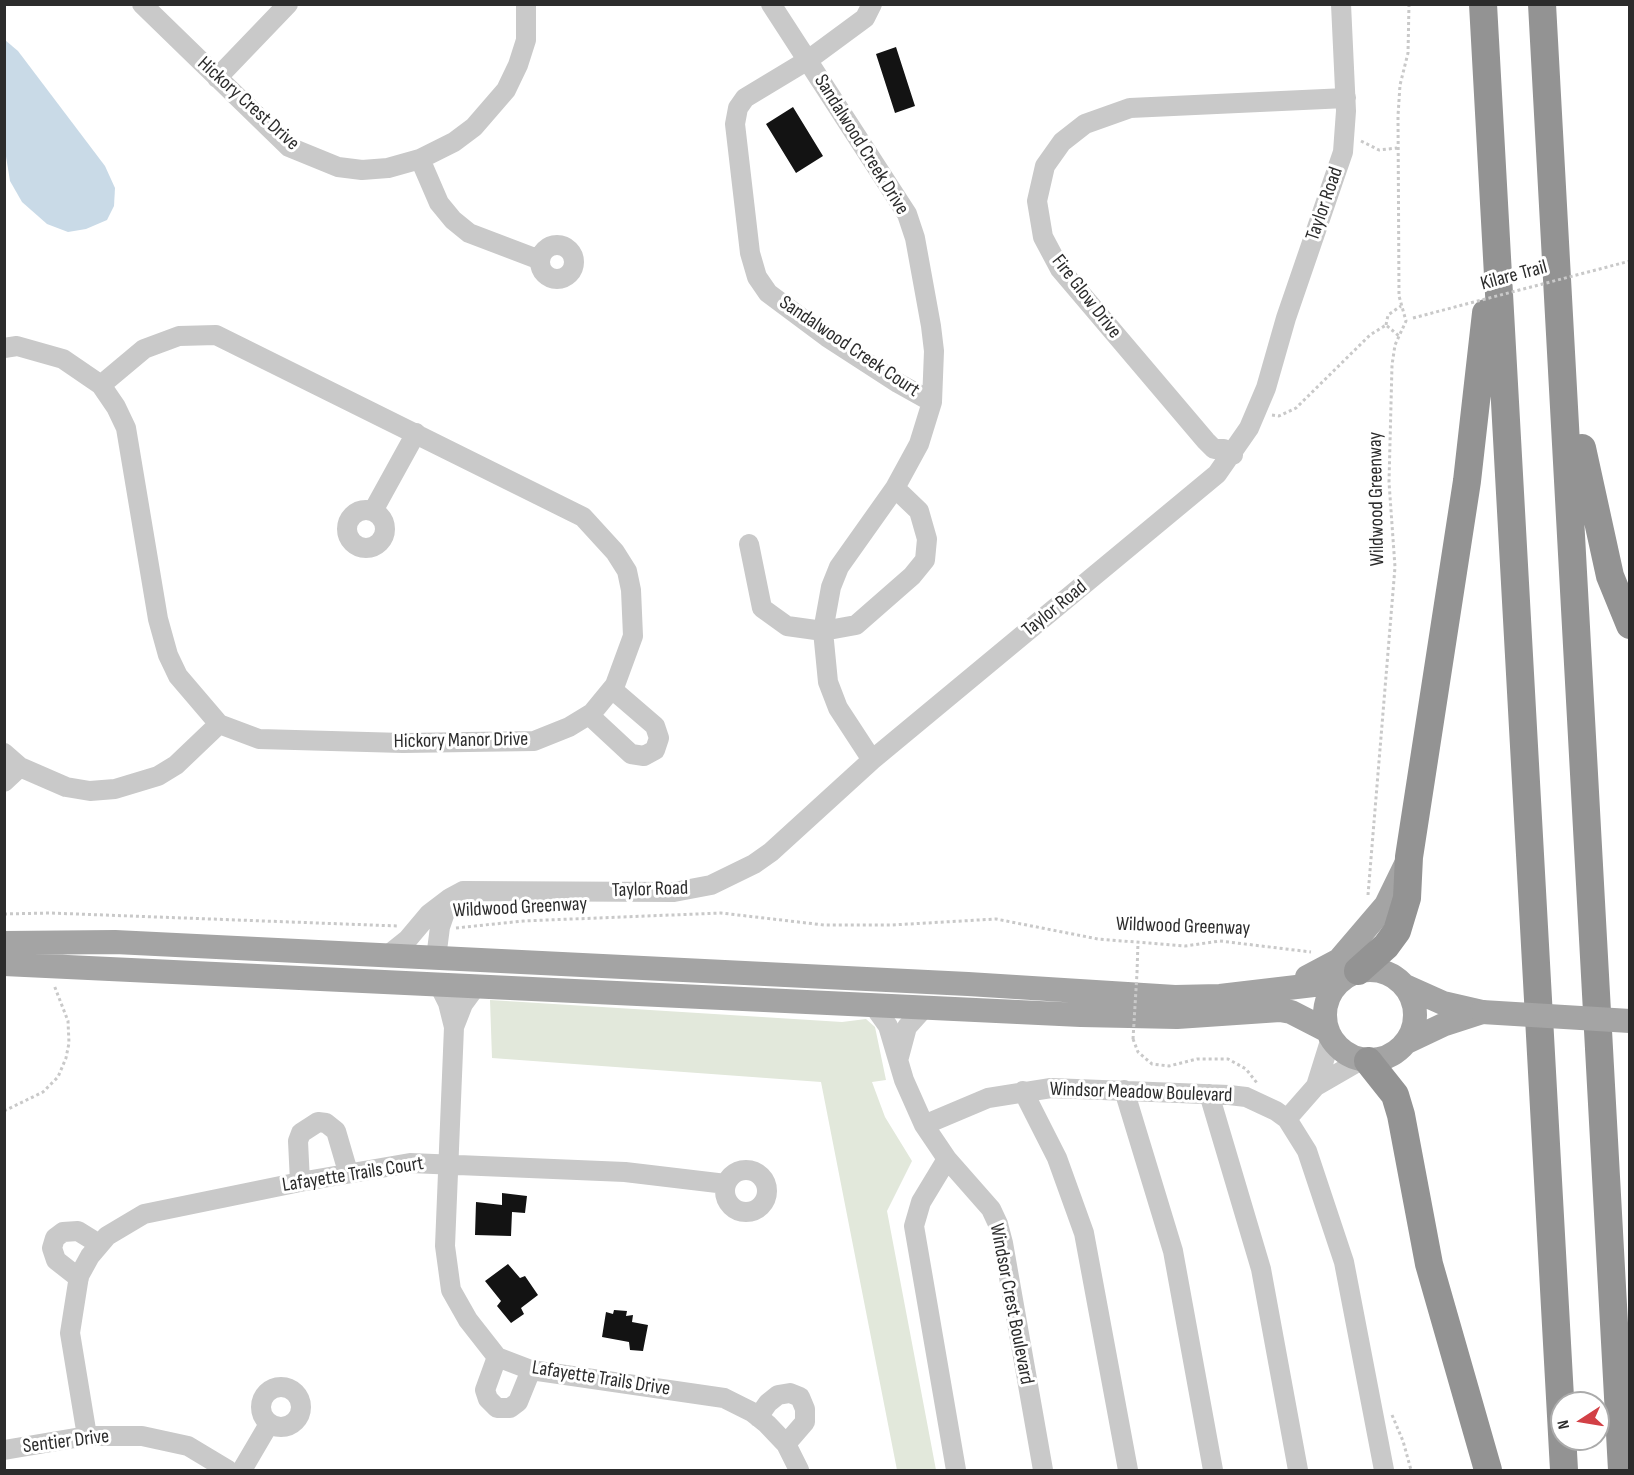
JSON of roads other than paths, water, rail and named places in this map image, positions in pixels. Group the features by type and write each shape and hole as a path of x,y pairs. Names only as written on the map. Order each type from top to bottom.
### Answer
{"highway":[{"path":"1483,4 1564,1470"},
{"path":"1542,4 1622,1470"},
{"path":"1351,974 1386,946 1397,931 1407,898 1409,856 1467,481 1495,228"},
{"path":"1562,357 1571,384 1588,485 1610,576 1629,625"},
{"path":"1365,1060 1395,1095 1401,1115 1429,1264 1488,1470"}],"main road":[{"path":"1284,988 1327,969 1339,960 1386,905 1409,856"},
{"path":"4,943 115,942 968,984 1154,996 1220,996 1322,984 1372,969 1387,972 1405,986 1443,1003 1482,1012 1629,1021"},
{"path":"401,981 422,970 436,958"},
{"path":"4,964 1139,1017 1280,1010 1291,1012 1329,1035 1347,1054 1365,1060 1390,1056 1407,1042 1444,1024 1482,1012"},
{"path":"1329,1035 1325,1017 1327,1002 1334,988 1351,974"},
{"path":"1405,986 1413,999 1416,1013 1414,1028 1407,1042"}],"street":[{"name":"Hickory Crest Drive","path":"142,4 289,147 338,167 363,170 388,168 420,159 454,142 474,127 506,90 526,40 526,4"},
{"path":"217,78 288,4"},
{"name":"Sandalwood Creek Drive","path":"771,4 907,214 915,238 934,351 932,402 912,460 896,488 839,567 831,587 823,631 828,682 838,708 872,760"},
{"name":"Sandalwood Creek Court","path":"872,4 865,18 808,60 745,99 736,116 752,265 768,293 827,337 932,402"},
{"name":"Taylor Road","path":"388,956 450,898 464,891 652,893 711,885 771,852 872,760 1217,474 1229,452 1249,428 1266,388 1286,318 1343,152 1346,98 1341,4"},
{"name":"Fire Glow Drive","path":"1229,452 1214,449 1060,269 1043,237 1037,201 1045,166 1062,142 1085,124 1130,108 1346,98"},
{"path":"420,159 439,203 461,227 486,241 540,260"},
{"name":"Hickory Manor Drive","path":"4,348 17,346 63,359 101,385 126,428 158,619 168,655 178,676 219,724 259,739 403,744 534,741 569,727 588,715 602,703 621,674 633,636 631,590 627,571 615,552 583,517 216,335 180,336 153,345 144,349 101,385"},
{"path":"374,511 416,433"},
{"path":"749,544 762,608 787,626 823,631 856,624 912,576 925,560 927,538 919,511 896,488"},
{"path":"588,715 631,754 644,756 655,750 659,738 655,726 612,689"},
{"path":"4,753 20,767 66,787 90,791 115,789 158,776 176,765 219,724"},
{"path":"4,782 20,767"},
{"path":"436,958 440,927 450,898"},
{"path":"438,983 448,1004 454,1027 445,1246 451,1290 468,1320 497,1357 485,1390 488,1400 496,1408 510,1408 518,1402 531,1370"},
{"path":"454,1027 463,1004 477,985"},
{"name":"Windsor Crest Boulevard","path":"873,1005 888,1026 904,1080 924,1125 947,1159 992,1209 1000,1233 1043,1470"},
{"name":"Windsor Crest Boulevard","path":"899,1057 907,1027 925,1008"},
{"path":"1316,1086 1329,1035"},
{"path":"1287,1119 1316,1086 1365,1060"},
{"name":"Windsor Meadow Boulevard","path":"924,1125 988,1098 1023,1091 1060,1088 1246,1097 1264,1104 1287,1119 1307,1151 1344,1262 1384,1470"},
{"path":"1124,1090 1173,1251 1213,1470"},
{"path":"1023,1091 1057,1158 1084,1233 1128,1470"},
{"path":"1209,1094 1261,1269 1298,1470"},
{"path":"300,1182 298,1141 301,1133 318,1122 326,1123 336,1131 348,1173"},
{"path":"947,1159 921,1202 914,1226 956,1470"},
{"name":"Lafayette Trails Court","path":"87,1436 70,1333 79,1278 99,1244 124,1223 144,1214 410,1162 625,1172 726,1184"},
{"path":"79,1278 56,1260 52,1248 55,1238 63,1232 78,1231 99,1244"},
{"name":"Lafayette Trails Drive","path":"497,1357 531,1370 724,1398 758,1417 786,1444 799,1470"},
{"path":"758,1417 768,1403 778,1395 790,1393 800,1397 805,1409 805,1422 786,1444"},
{"path":"242,1470 269,1424"},
{"name":"Sentier Drive","path":"4,1450 87,1436 142,1436 188,1446 228,1470"}],"water":[{"path":"5,40 18,51 105,166 115,188 114,206 107,220 86,229 68,232 47,224 22,202 10,181 4,144"}]}
